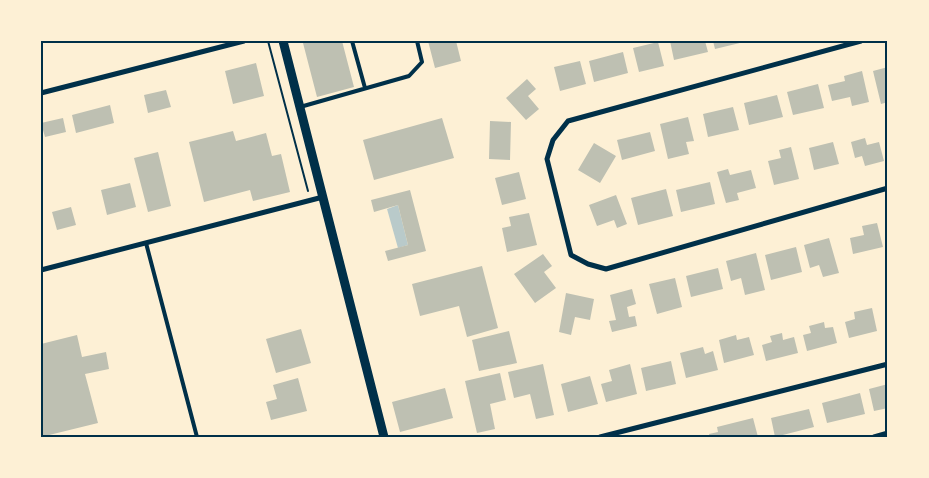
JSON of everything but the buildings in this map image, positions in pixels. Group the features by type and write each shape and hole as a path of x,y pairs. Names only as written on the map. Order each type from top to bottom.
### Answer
{"street":[{"path":"41,93 244,41"},
{"path":"283,41 384,437"},
{"path":"861,41 568,121 553,140 547,159 571,255 588,264 606,270 888,188"},
{"path":"41,270 323,197"},
{"path":"600,437 888,364"},
{"path":"874,437 888,433"}],"lane":[{"path":"352,41 365,88"},
{"path":"300,107 409,76 422,62 417,41"},
{"path":"146,243 197,437"}],"path":[{"path":"268,41 311,200"}],"shaded area":[{"path":"398,205 408,245 398,248 387,209"}]}
